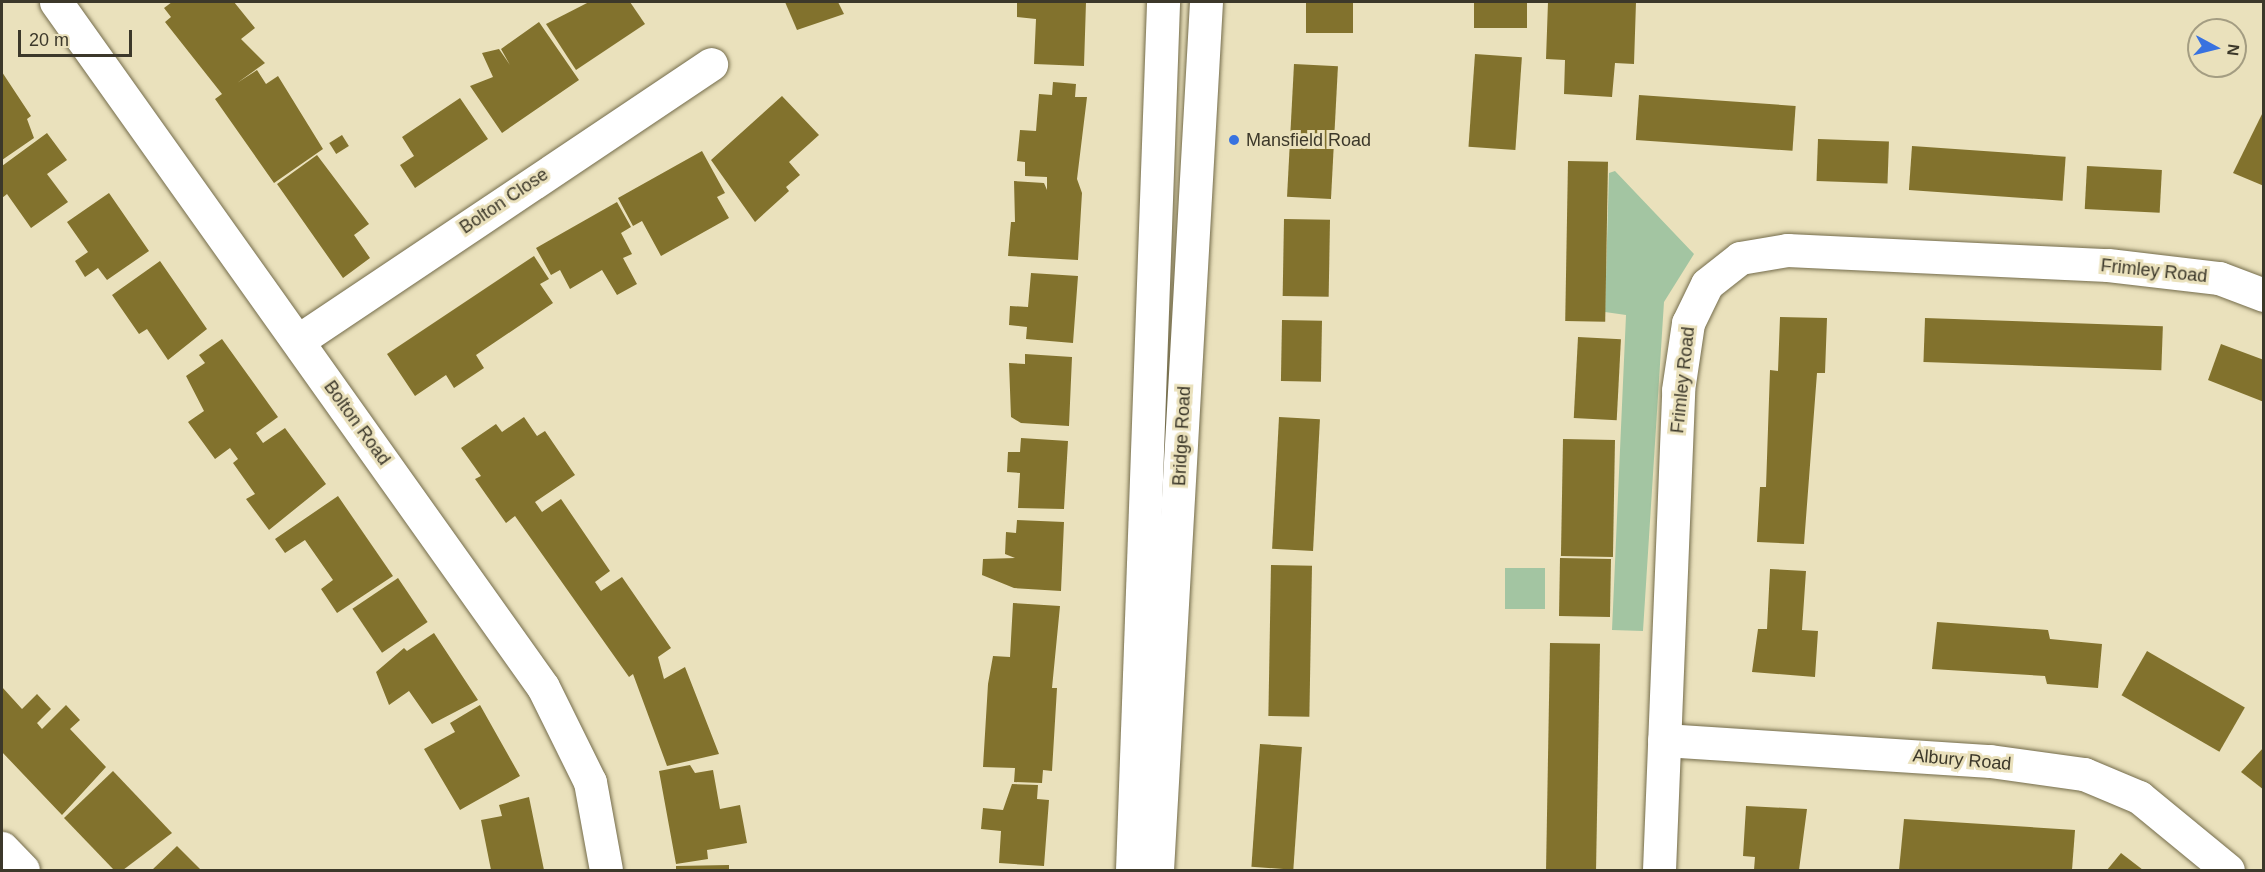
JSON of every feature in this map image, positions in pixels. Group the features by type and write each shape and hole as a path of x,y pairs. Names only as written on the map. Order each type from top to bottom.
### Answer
{"street":[{"name":"Bolton Road","path":"56,2 543,687 590,782 606,870"},
{"name":"Bridge Road","path":"1132,870 1163,2"},
{"name":"Bridge Road","path":"1157,870 1206,2"},
{"name":"Bolton Close","path":"298,340 711,64"},
{"name":"Frimley Road","path":"1659,870 1678,390 1688,323 1707,284 1740,258 1787,250 2108,265 2219,278 2264,295"},
{"name":"Albury Road","path":"1664,740 1990,760 2084,774 2139,797 2228,870"},
{"path":"2,848 23,870"}],"green space":[{"path":"1615,171 1694,254 1664,302 1643,631 1612,630 1626,315 1605,312 1609,173"},
{"path":"1505,568 1545,568 1545,609 1505,609"}],"building":[{"path":"172,2 234,2 255,28 241,39 265,63 237,83 257,70 266,84 278,76 323,149 274,183 215,99 222,94 165,22 171,17 164,8"},
{"path":"589,2 630,2 645,24 576,70 546,24"},
{"path":"785,2 838,2 844,14 797,30"},
{"path":"1017,2 1086,2 1084,66 1034,64 1036,19 1017,17"},
{"path":"1306,2 1353,2 1353,33 1306,33"},
{"path":"1474,2 1527,2 1527,28 1474,28"},
{"path":"1548,2 1636,2 1634,64 1615,63 1612,97 1564,94 1565,60 1546,59"},
{"path":"539,22 579,80 502,133 470,86 493,77 482,53 499,49 510,65 501,49"},
{"path":"1475,54 1522,57 1515,150 1469,147"},
{"path":"1294,64 1338,66 1331,199 1287,197"},
{"path":"2,72 31,116 27,119 34,138 2,160"},
{"path":"1053,82 1076,84 1075,97 1087,97 1077,179 1082,193 1078,260 1008,256 1011,222 1015,222 1014,181 1044,183 1047,190 1047,177 1025,176 1025,162 1017,161 1020,130 1036,131 1039,94 1052,95"},
{"path":"1639,95 1796,106 1792,151 1636,140"},
{"path":"782,96 819,135 789,162 800,175 786,187 789,191 755,222 711,160"},
{"path":"460,98 488,139 415,188 400,165 414,156 402,137"},
{"path":"2264,110 2264,186 2233,173"},
{"path":"47,133 67,160 47,174 68,202 31,228 7,194 2,198 2,166"},
{"path":"342,135 349,146 336,154 329,143"},
{"path":"1818,139 1889,141 1887,183 1817,181"},
{"path":"1912,146 2066,157 2063,201 1909,190"},
{"path":"702,151 725,193 717,197 729,218 661,256 642,221 633,226 618,198"},
{"path":"317,155 369,224 354,235 370,258 343,278 277,184"},
{"path":"1568,161 1608,162 1605,322 1565,321"},
{"path":"2087,166 2162,170 2160,213 2085,209"},
{"path":"109,193 149,251 107,280 98,268 85,277 75,261 88,252 67,222"},
{"path":"617,202 631,227 621,233 632,254 623,258 637,284 617,295 602,270 570,289 560,270 551,275 536,248"},
{"path":"1284,219 1330,220 1329,297 1283,296"},
{"path":"534,256 549,279 540,284 553,303 476,355 484,368 454,388 446,375 415,396 387,354"},
{"path":"160,261 207,329 168,360 147,329 139,334 112,295"},
{"path":"1031,273 1078,276 1073,343 1026,339 1027,327 1009,325 1010,306 1028,307"},
{"path":"1780,317 1827,318 1825,373 1817,373 1804,544 1757,542 1760,487 1766,487 1770,370 1778,371"},
{"path":"1925,318 2163,326 2161,370 1923,362"},
{"path":"1282,320 1322,321 1321,382 1281,381"},
{"path":"1578,337 1621,339 1617,420 1574,418"},
{"path":"222,339 278,417 256,433 263,443 285,428 326,484 269,530 246,499 255,494 233,463 238,459 230,448 215,459 188,422 204,411 186,376 205,363 199,355"},
{"path":"2221,344 2264,360 2264,402 2208,380"},
{"path":"1025,354 1072,357 1069,426 1021,423 1011,417 1009,363 1025,364"},
{"path":"524,417 537,436 545,431 575,475 535,502 542,512 561,499 610,571 595,582 601,591 622,577 671,648 658,657 664,679 685,667 719,754 667,766 633,674 629,677 515,516 506,523 475,479 481,476 461,448 496,424 502,432"},
{"path":"1279,417 1320,419 1313,551 1272,549"},
{"path":"1021,438 1068,441 1064,509 1018,508 1020,473 1007,472 1008,452 1020,452"},
{"path":"1563,439 1615,440 1613,557 1561,556"},
{"path":"338,496 393,576 337,613 321,589 333,580 305,540 285,553 275,539"},
{"path":"1017,520 1064,522 1061,591 1014,588 982,575 983,559 1015,558 1005,554 1006,532 1016,533"},
{"path":"1560,558 1611,559 1610,617 1559,616"},
{"path":"1271,565 1312,566 1309,717 1268,716"},
{"path":"1770,569 1806,571 1802,630 1818,631 1815,677 1752,672 1758,629 1767,629"},
{"path":"398,578 428,622 382,653 352,609"},
{"path":"1013,603 1060,606 1052,688 1057,688 1052,771 1043,770 1042,783 1014,782 1015,768 983,767 988,684 993,656 1010,657"},
{"path":"1937,622 2048,630 2050,639 2102,644 2098,688 2047,684 2045,676 1932,669"},
{"path":"434,633 478,700 432,724 409,691 389,705 376,672 404,648 407,651"},
{"path":"1550,643 1600,644 1596,870 1546,869"},
{"path":"2147,651 2245,708 2219,752 2122,695"},
{"path":"2,687 22,709 37,694 51,709 37,723 42,729 66,705 80,720 70,729 106,767 62,815 2,752"},
{"path":"480,705 520,776 460,810 424,749 455,732 450,723"},
{"path":"1260,744 1302,747 1293,870 1251,867"},
{"path":"2264,747 2264,790 2241,772"},
{"path":"690,765 695,773 713,770 720,809 740,805 747,843 707,850 708,859 676,864 659,771"},
{"path":"113,771 172,833 123,870 114,870 64,818"},
{"path":"1012,784 1038,785 1037,799 1049,800 1044,866 999,863 1001,831 981,829 983,808 1003,810"},
{"path":"529,797 544,870 491,870 481,820 502,816 499,805"},
{"path":"1746,806 1807,809 1799,870 1754,870 1755,857 1743,856"},
{"path":"1904,819 2075,830 2072,870 1899,870"},
{"path":"177,846 201,870 152,870"},
{"path":"2121,853 2143,870 2107,870"},
{"path":"729,865 729,870 676,870 676,866"}],"place":[{"name":"Mansfield Road","path":"1234,140"}]}
